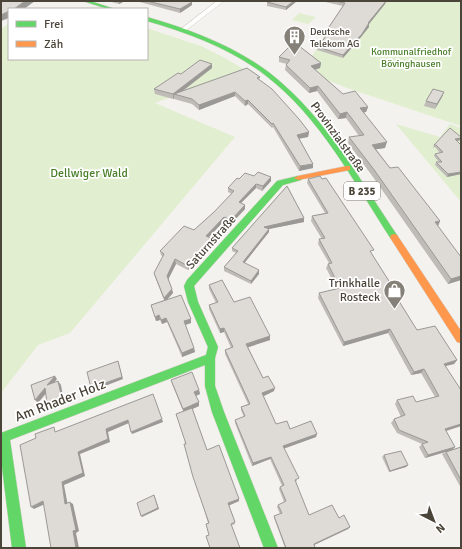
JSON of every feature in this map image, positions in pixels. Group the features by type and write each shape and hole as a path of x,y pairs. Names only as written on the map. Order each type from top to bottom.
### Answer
{"main road":[{"path":"85,1 110,8"},
{"name":"Provinzialstraße","path":"148,19 183,30 210,41 236,55 255,66 282,86 297,101 322,131 461,339"},
{"name":"Saturnstraße","path":"271,548 218,412 210,386 210,358 213,347 189,292 189,286 192,280 280,183 287,180 347,168"},
{"name":"Am Rhader Holz","path":"20,548 4,436 210,358"}],"street":[{"path":"183,30 221,1"},
{"path":"447,319 461,315"}],"green space":[{"name":"Kommunalfriedhof Bövinghausen","path":"347,1 461,1 461,126 347,88 303,70"},
{"path":"299,13 316,17 308,24 292,20"},
{"name":"Dellwiger Wald","path":"8,24 8,60 148,60 148,28 201,46 245,70 155,103 235,137 70,333 38,345 1,393 1,29"},
{"path":"396,124 440,137 450,124 461,128 461,202"}],"building":[{"path":"1,1 25,1 15,8 8,8 8,12 1,15"},
{"path":"147,1 191,1 192,2 180,9"},
{"path":"267,1 294,1 286,7"},
{"path":"335,1 386,1 368,23 362,34 343,55 318,47 330,30 329,27 345,3"},
{"path":"294,42 321,63 311,66 343,94 355,91 368,107 360,108 387,142 372,145 390,168 398,167 440,221 435,222 461,257 461,276 451,279 375,171 349,137 364,135 347,112 340,114 318,86 310,88 286,65 290,60 279,57"},
{"path":"200,60 212,64 173,94 154,89 178,73 181,74"},
{"path":"247,68 260,77 257,78 272,89 309,132 297,135 313,164 300,166 273,123 272,124 248,100 245,101 235,92 199,105 192,99 174,94"},
{"path":"433,89 444,92 437,104 426,101"},
{"path":"450,128 461,137 455,139 461,145 461,172 448,174 436,162 442,162 435,154 443,152 436,145 434,145"},
{"path":"258,172 271,177 263,186 256,184 239,202 245,205 231,220 224,217 206,236 213,239 188,266 175,259 167,276 172,289 164,298 154,273 164,254 160,251 184,226 194,230 214,212 234,191 228,188 237,178 239,179 245,173 254,176"},
{"path":"320,176 322,179 326,178 374,250 370,251 417,330 435,326 457,360 444,364 461,390 461,424 445,429 455,447 428,455 422,444 428,442 399,430 394,419 405,415 397,400 413,396 416,402 439,396 424,369 414,372 390,329 344,342 319,293 340,288 328,264 332,263 319,239 325,238 312,216 328,213 308,179"},
{"path":"287,186 304,218 264,227 269,229 243,262 259,270 251,281 224,267 238,251 232,248"},
{"path":"222,280 234,302 250,297 270,336 246,344 263,378 268,376 275,388 262,393 276,424 287,421 290,429 311,421 317,434 283,446 299,478 295,480 309,515 332,505 339,518 344,515 350,527 314,544 315,548 286,548 274,516 282,513 278,505 286,501 280,487 284,485 271,457 253,463 235,420 245,416 241,407 250,404 225,350 233,347 224,328 220,329 209,305 218,302 209,285"},
{"path":"181,295 191,319 184,321 194,348 182,353 166,318 161,320 159,315 155,317 151,305"},
{"path":"118,361 122,377 91,388 87,372"},
{"path":"192,372 199,390 194,392 199,402 183,409 171,380"},
{"path":"55,376 47,385 58,381 62,398 47,403 45,388 35,400 31,385"},
{"path":"153,394 162,419 131,432 128,420 106,429 108,439 78,452 83,473 62,482 65,504 70,502 76,530 73,531 76,548 51,548 43,501 31,507 20,445 36,438 35,434 54,427 55,432"},
{"path":"192,408 207,450 219,445 239,499 228,503 235,522 231,524 240,548 210,548 206,536 209,535 206,524 209,523 193,477 184,444 186,444 176,414"},
{"path":"461,447 461,480 446,452"},
{"path":"401,451 408,465 390,471 384,455"},
{"path":"154,495 158,508 141,516 137,503"}],"traffic: fast":[{"path":"85,1 110,8"},
{"path":"148,19 201,37 218,45 252,63 282,86 314,120 342,158 394,237"},
{"path":"271,548 218,412 210,386 210,358 213,347 193,302 189,286 192,280 280,183 298,178"},
{"path":"19,548 4,437 210,358"}],"traffic: slow":[{"path":"298,178 347,168"},
{"path":"394,237 461,339"}],"place":[{"name":"Deutsche Telekom AG","path":"294,56"},
{"name":"Trinkhalle Rosteck","path":"395,310"}]}
